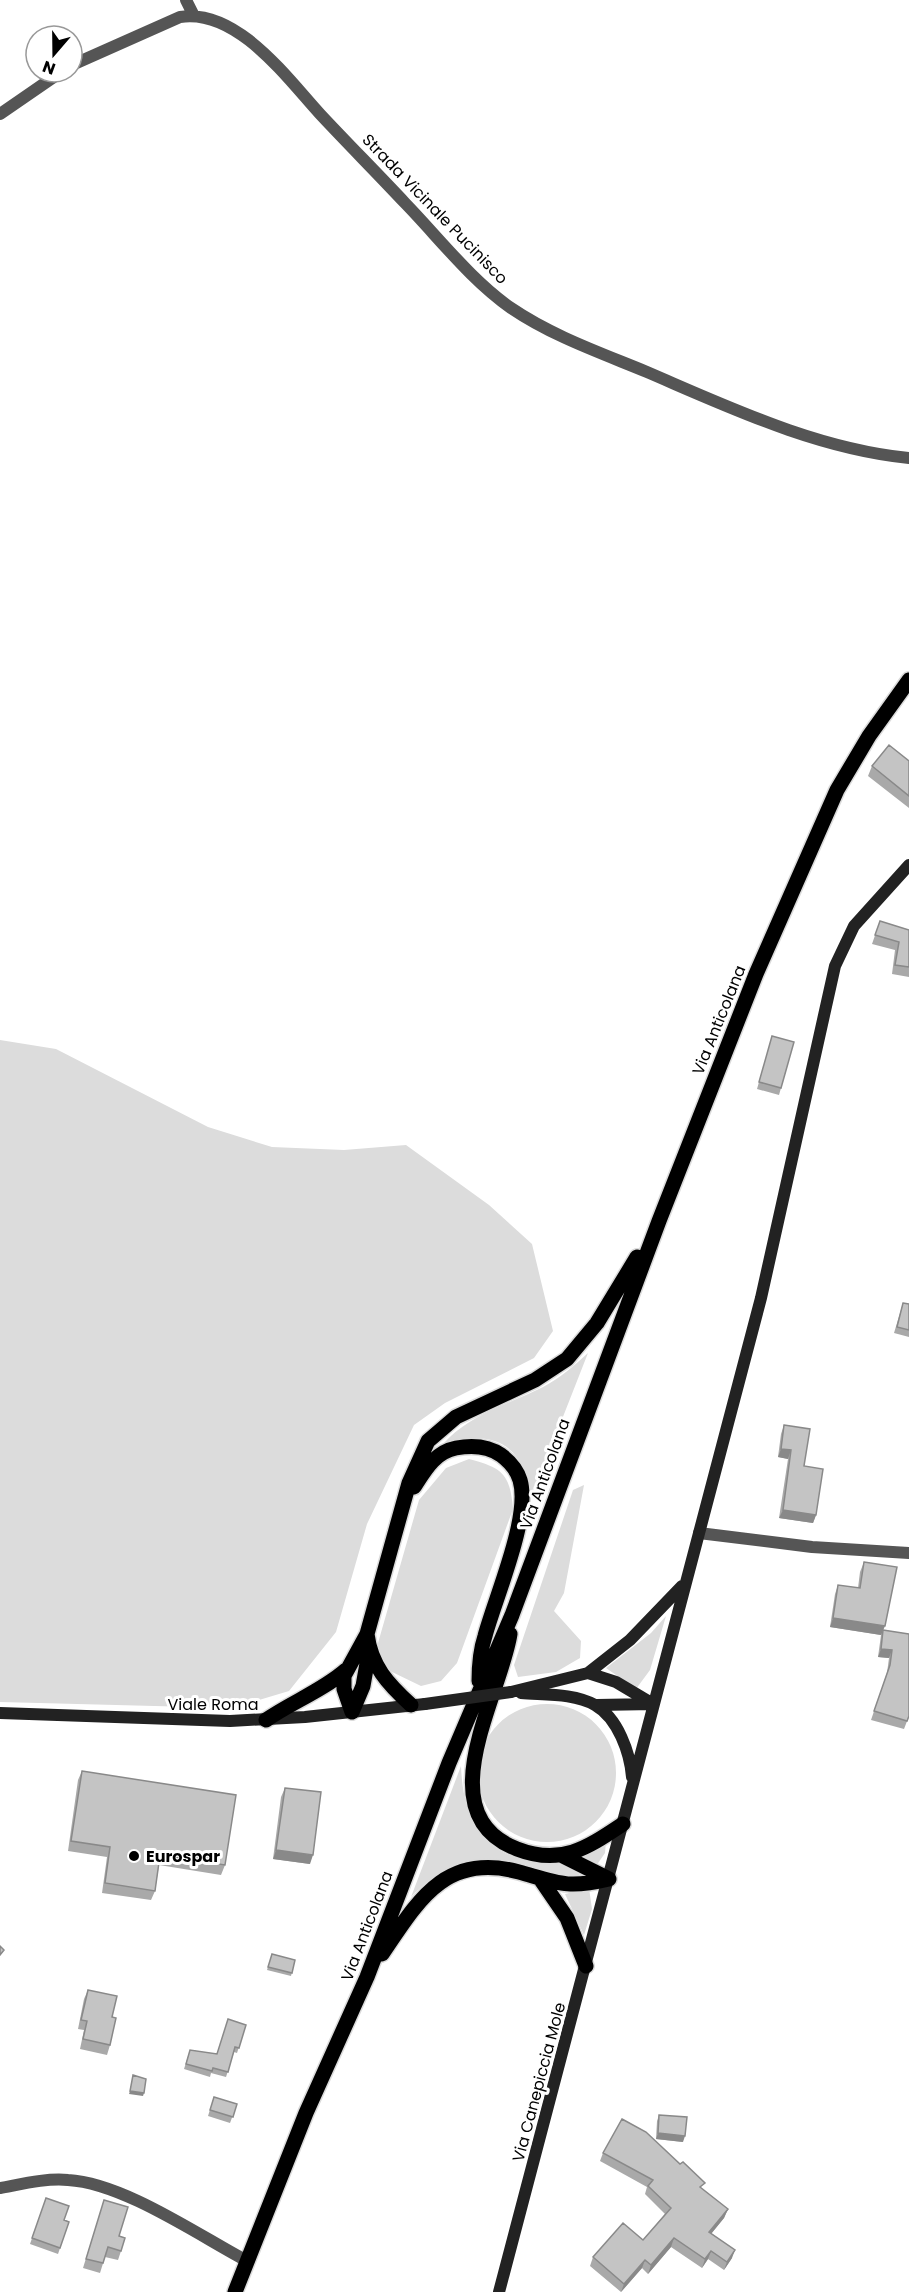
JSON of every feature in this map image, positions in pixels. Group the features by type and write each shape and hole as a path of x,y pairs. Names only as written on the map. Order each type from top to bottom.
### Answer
{"main road":[{"name":"Via Anticolana","path":"235,2292 306,2113 367,1977 479,1688 512,1615 659,1221 756,974 822,821 855,758 909,680"},
{"path":"266,1720 290,1704 320,1690 346,1670 367,1634 413,1472 423,1449 445,1424 468,1410 547,1374 573,1353 607,1309 659,1221"},
{"path":"406,1500 434,1459 457,1448 478,1447 495,1452 509,1461 520,1479 520,1514 484,1639 479,1688"},
{"path":"512,1615 507,1652 476,1748 472,1778 474,1796 483,1820 505,1843 536,1854 563,1856 609,1879"},
{"path":"352,1712 363,1686 369,1651 367,1634"},
{"path":"369,1651 386,1682 418,1704"},
{"path":"346,1670 344,1689 352,1712"},
{"path":"563,1856 592,1844 623,1824"},
{"path":"367,1977 414,1907 444,1878 481,1867 516,1871 541,1880 572,1886 609,1879"},
{"path":"541,1880 567,1918 586,1966"}],"street":[{"path":"84,60 174,19 194,16 186,0"},
{"name":"Strada Vicinale Pucinisco","path":"194,16 227,28 269,56 319,113 479,281 522,315 554,333 789,429 846,448 909,458"},
{"path":"0,114 44,84"},
{"name":"Via Canepiccia Mole","path":"499,2292 770,1265 835,966 854,926 909,865"},
{"path":"699,1533 812,1547 909,1553"},
{"path":"511,1692 588,1673 630,1640 685,1583"},
{"path":"588,1673 616,1682 653,1704"},
{"path":"511,1692 568,1697 597,1705 653,1704"},
{"name":"Viale Roma","path":"0,1713 194,1722 266,1720 352,1712 511,1692"},
{"path":"597,1705 623,1740 630,1759 633,1784"},
{"path":"0,2188 68,2180 93,2184 145,2205 247,2261"}],"shaded area":[{"path":"0,1040 56,1049 208,1127 272,1147 344,1150 406,1145 489,1205 532,1244 553,1331 534,1358 445,1403 414,1425 367,1524 336,1632 289,1691 232,1708 0,1702"},
{"path":"588,1353 528,1506 528,1486 523,1469 516,1456 505,1446 492,1440 477,1438 441,1447 462,1427 549,1383 567,1372"},
{"path":"469,1459 490,1466 503,1474 510,1488 513,1509 457,1663 441,1681 421,1686 390,1671 376,1650 419,1500 446,1468"},
{"path":"584,1485 564,1593 554,1611 581,1641 580,1658 556,1672 518,1677 514,1665 573,1490"},
{"path":"666,1616 650,1670 636,1689 606,1668 651,1633"},
{"path":"547,1704 573,1709 596,1724 611,1747 616,1773 611,1799 596,1822 573,1837 547,1842 521,1837 498,1822 483,1799 478,1773 483,1747 498,1724 521,1709"},
{"path":"461,1766 462,1784 471,1817 488,1842 516,1858 565,1866 582,1877 575,1879 509,1863 489,1861 469,1863 450,1869 431,1880 411,1897"},
{"path":"606,1841 605,1853 594,1869 580,1857"},
{"path":"589,1888 592,1909 584,1935 565,1894"}],"building":[{"path":"889,745 909,761 909,796 872,766"},
{"path":"880,921 909,930 909,967 895,965 899,942 875,935"},
{"path":"772,1036 794,1042 781,1088 759,1082"},
{"path":"903,1303 909,1304 909,1330 897,1327"},
{"path":"784,1425 810,1429 804,1466 823,1469 816,1515 783,1510 791,1450 781,1449"},
{"path":"864,1562 897,1567 885,1626 833,1618 838,1585 860,1588"},
{"path":"883,1630 909,1634 909,1716 907,1721 874,1711 890,1665 892,1650 881,1649"},
{"path":"82,1771 236,1795 225,1865 160,1855 155,1891 105,1883 110,1847 71,1841"},
{"path":"285,1788 321,1792 313,1855 276,1850"},
{"path":"272,1954 295,1960 292,1973 268,1967"},
{"path":"88,1990 117,1996 112,2017 116,2018 110,2045 83,2039 87,2021 81,2020"},
{"path":"228,2019 246,2025 239,2048 235,2047 228,2072 213,2068 212,2071 186,2064 190,2050 217,2054"},
{"path":"133,2075 146,2079 144,2093 130,2091"},
{"path":"214,2097 237,2104 233,2117 210,2110"},
{"path":"659,2115 687,2117 685,2136 658,2133"},
{"path":"622,2119 646,2132 680,2164 683,2162 705,2183 700,2187 728,2209 709,2232 735,2250 727,2262 711,2251 705,2259 674,2238 651,2265 645,2260 624,2284 593,2257 623,2223 643,2240 671,2208 648,2186 653,2180 603,2153"},
{"path":"46,2198 69,2206 64,2220 69,2222 60,2248 32,2238"},
{"path":"104,2200 128,2207 119,2236 125,2238 121,2251 108,2247 103,2263 86,2259"}],"place":[{"name":"Eurospar","path":"134,1856"}]}
